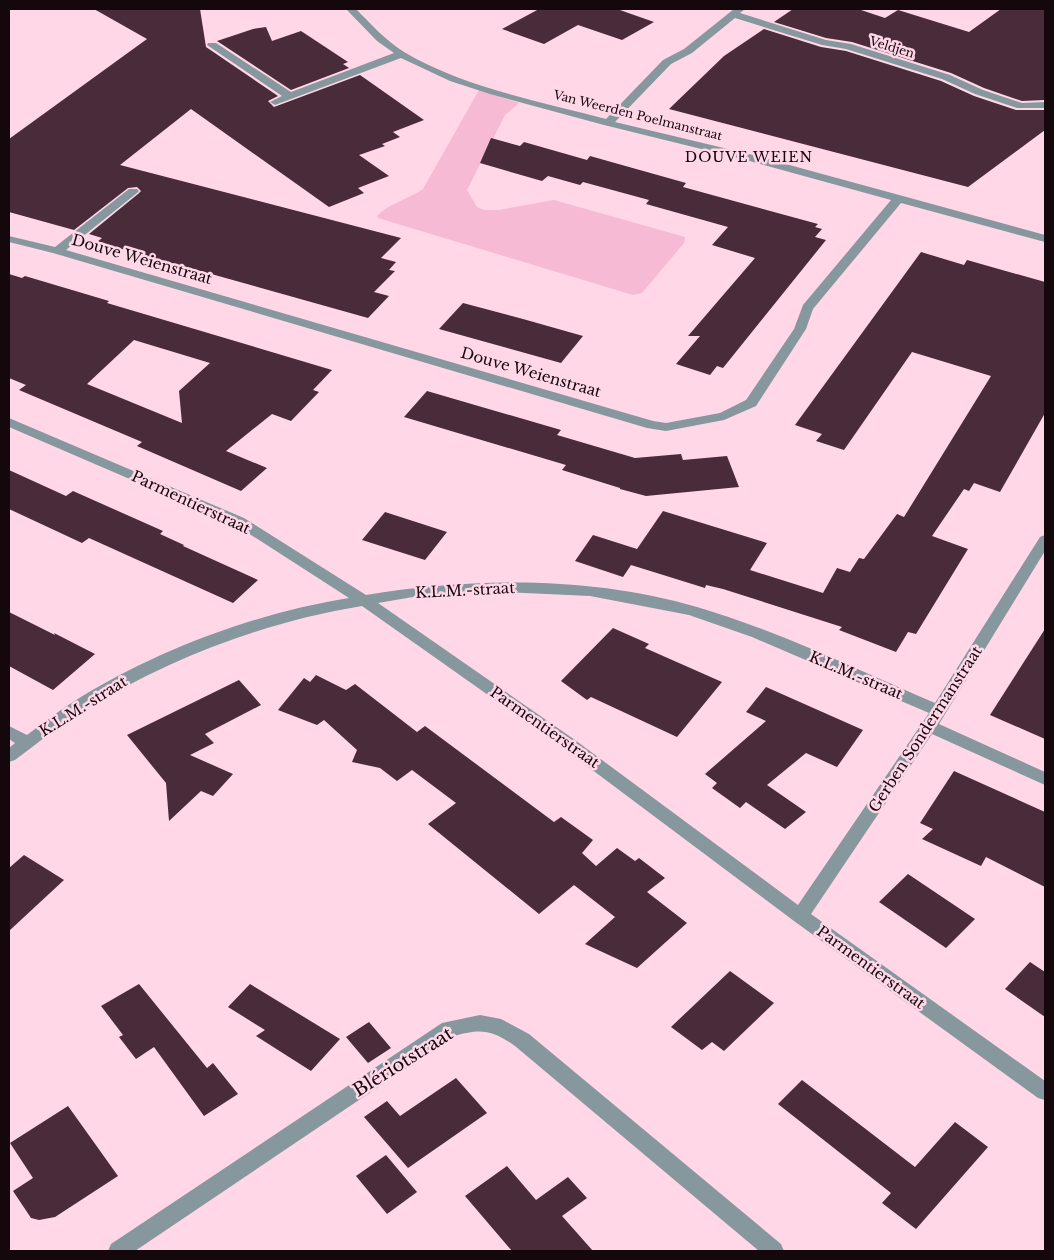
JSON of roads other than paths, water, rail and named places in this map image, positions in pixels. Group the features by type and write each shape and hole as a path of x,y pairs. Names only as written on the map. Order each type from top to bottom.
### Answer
{"street":[{"name":"Van Weerden Poelmanstraat","path":"351,9 380,39 400,54 462,82 608,123 749,157 1045,240"},
{"path":"608,123 667,62 688,51 736,11"},
{"name":"Veldjen","path":"736,11 825,43 847,46 946,77 979,92 1021,106 1044,105"},
{"path":"212,45 288,95"},
{"path":"274,102 288,95 400,54"},
{"name":"Douve Weienstraat","path":"57,251 133,191"},
{"name":"Douve Weienstraat","path":"9,239 57,251 652,425 666,427 724,416 751,403 800,329 807,308 899,198"},
{"name":"Parmentierstraat","path":"9,422 239,521 364,600 569,744 800,916 1045,1092"},
{"name":"Gerben Sondermanstraat","path":"800,916 938,710 1038,567 1045,540"},
{"name":"K.L.M.-straat","path":"9,756 66,713 155,664 203,643 257,624 364,600 426,591 480,587 533,587 628,596 676,606 723,620 938,710"},
{"path":"929,726 1045,779"},
{"path":"9,732 26,742"},
{"name":"Blériotstraat","path":"118,1251 449,1029 475,1022 498,1024 522,1040 774,1251"}],"district":[{"name":"DOUVE WEIEN","path":"749,157"}]}
